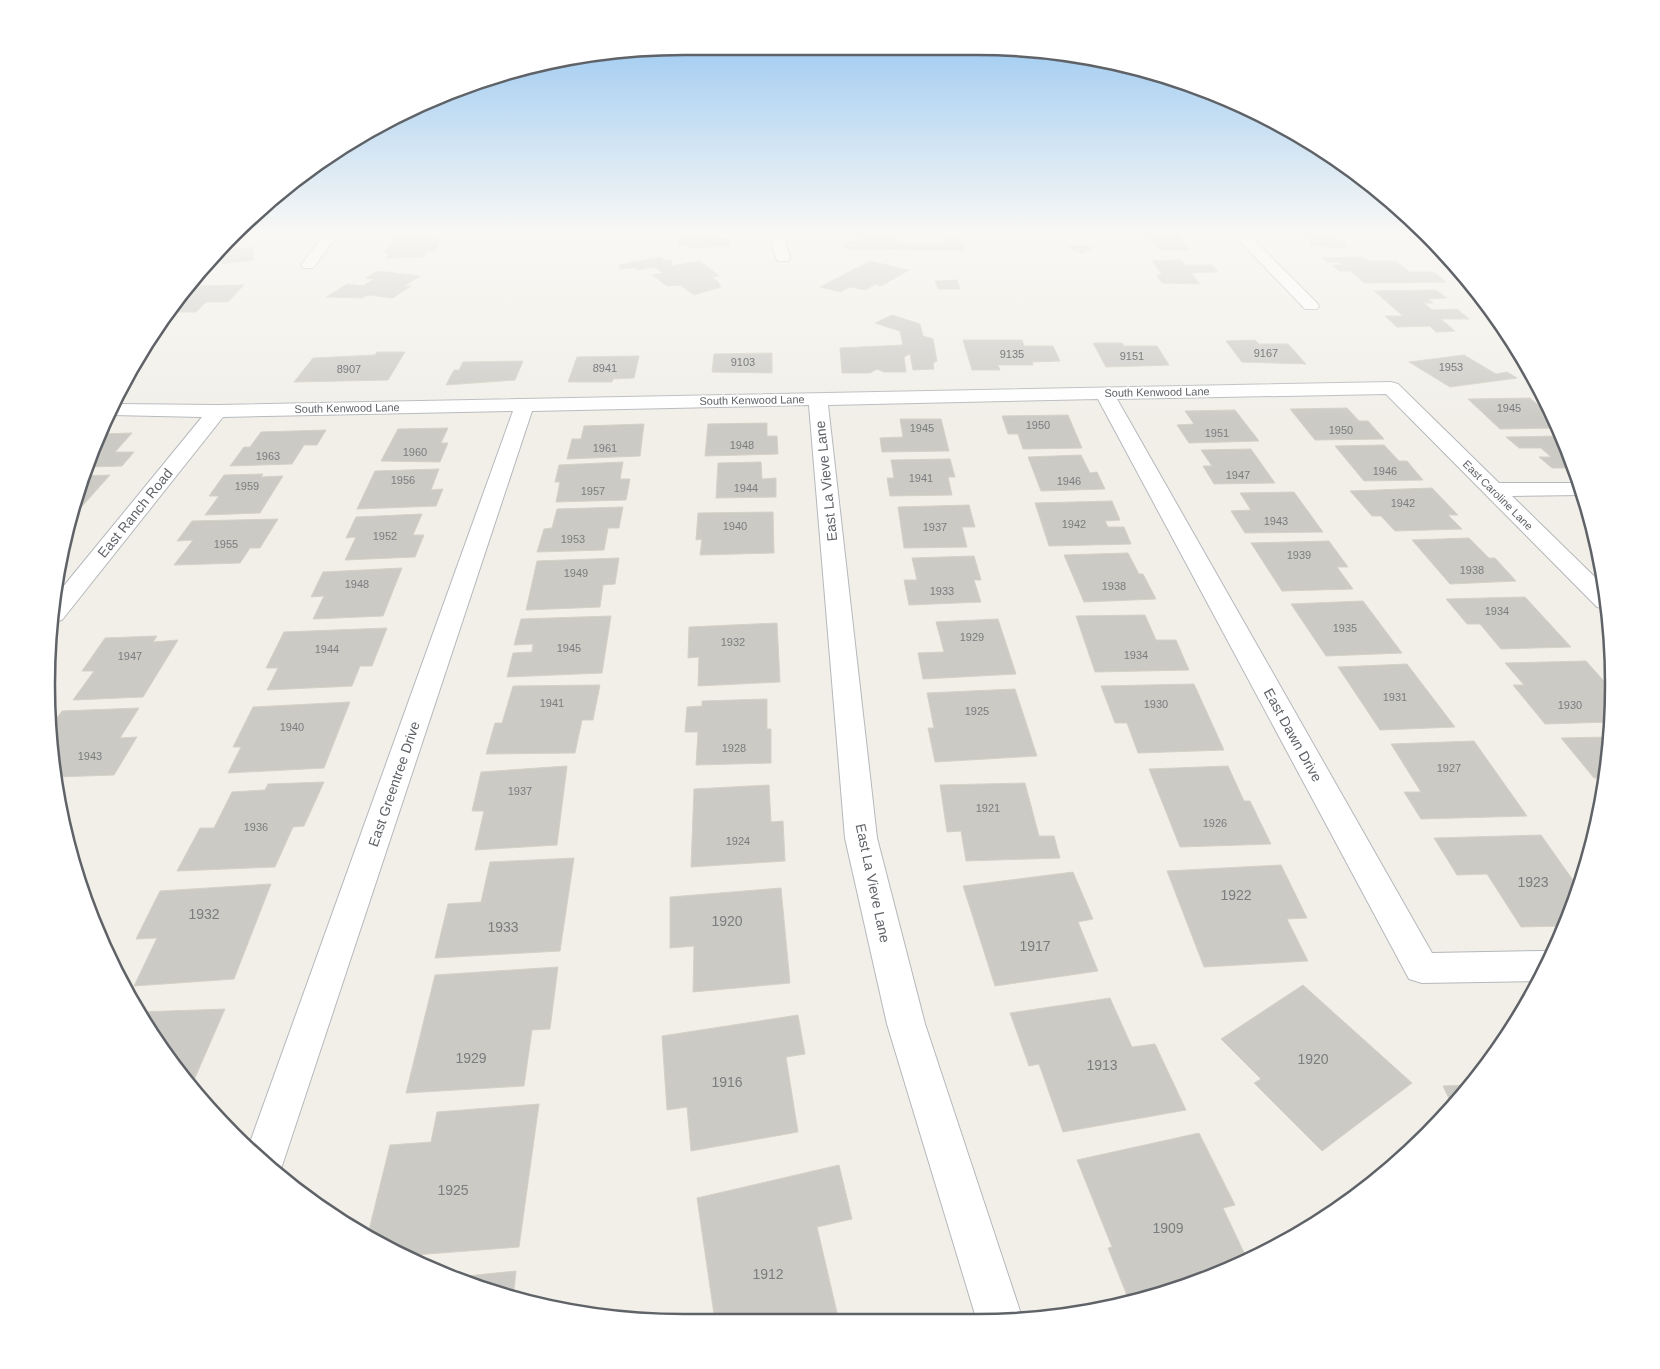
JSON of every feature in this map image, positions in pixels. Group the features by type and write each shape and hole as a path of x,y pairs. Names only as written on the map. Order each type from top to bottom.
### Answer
{"street":[{"path":"1299,294 1311,306"},
{"name":"South Kenwood Lane","path":"118,410 217,411 1390,388"},
{"name":"East Caroline Lane","path":"1390,388 1599,595"},
{"name":"East Dawn Drive","path":"1104,393 1422,968 1538,966"},
{"name":"East La Vieve Lane","path":"818,399 861,838 906,1024 998,1313"},
{"name":"East Greentree Drive","path":"266,1155 524,404"},
{"name":"East Ranch Road","path":"60,607 217,411"},
{"path":"1494,490 1574,489"}],"building":[{"path":"191,294 236,294 228,302 206,302 196,312 177,312"},
{"path":"331,294 399,294 393,298 368,295 362,298 326,297"},
{"path":"1377,294 1441,294 1447,298 1428,299 1433,303 1424,303 1432,310 1457,309 1469,319 1441,319 1455,331 1436,332 1430,326 1397,327 1385,316 1403,316"},
{"path":"892,315 920,324 923,336 933,339 937,361 933,363 934,369 913,370 910,354 904,357 906,372 884,372 877,369 870,373 842,373 840,348 903,345 900,331 875,323"},
{"path":"963,340 1022,340 1024,346 1053,346 1060,361 1032,362 1033,365 998,365 1000,370 972,370"},
{"path":"1255,340 1259,344 1288,344 1306,364 1242,362 1226,341"},
{"path":"1093,343 1122,343 1124,346 1157,346 1169,365 1106,367"},
{"path":"377,352 405,352 388,380 294,382 313,358 375,355"},
{"path":"772,353 772,373 712,372 714,354"},
{"path":"1464,355 1496,374 1507,372 1517,378 1450,387 1409,362"},
{"path":"639,356 634,378 613,379 612,382 568,382 577,357"},
{"path":"523,361 515,380 446,385 454,370 459,370 463,362"},
{"path":"1530,398 1540,407 1550,428 1500,429 1468,399"},
{"path":"1347,408 1359,421 1368,421 1384,439 1315,440 1290,409"},
{"path":"1235,410 1259,441 1189,443 1177,425 1194,424 1185,411"},
{"path":"1068,415 1082,448 1023,449 1018,434 1008,434 1002,416"},
{"path":"900,419 941,419 949,451 882,452 880,438 903,437"},
{"path":"767,423 767,436 777,436 778,454 705,456 708,424"},
{"path":"644,424 640,456 567,459 572,439 581,439 584,426"},
{"path":"448,428 441,443 448,443 440,462 381,461 398,429"},
{"path":"326,430 317,445 304,445 292,464 230,466 244,447 250,447 261,432"},
{"path":"132,433 115,452 134,452 122,466 94,467 103,444 108,434"},
{"path":"1553,436 1566,468 1552,468 1539,457 1551,457 1541,448 1519,448 1506,437"},
{"path":"1384,445 1399,461 1407,461 1423,480 1364,481 1335,446"},
{"path":"1251,449 1275,483 1214,484 1203,466 1212,466 1201,450"},
{"path":"1081,455 1090,473 1097,472 1105,489 1041,491 1028,457"},
{"path":"950,459 955,477 948,477 952,495 890,496 887,478 894,478 891,460"},
{"path":"623,462 620,479 630,479 626,500 556,502 560,482 555,482 559,465"},
{"path":"761,462 762,479 776,478 776,497 716,498 718,463"},
{"path":"439,469 431,490 443,489 436,506 357,509 375,471"},
{"path":"263,474 261,477 283,476 260,513 205,515 219,496 209,496 224,475"},
{"path":"110,475 80,509 88,482 90,476"},
{"path":"1432,488 1458,515 1448,515 1462,529 1395,531 1381,516 1372,516 1350,491"},
{"path":"1294,492 1323,532 1245,533 1231,511 1251,510 1240,493"},
{"path":"1112,501 1120,520 1105,521 1108,527 1124,527 1131,544 1049,546 1035,503"},
{"path":"969,505 975,527 962,527 967,547 904,548 898,507"},
{"path":"623,507 619,528 608,528 604,550 537,552 544,529 552,528 557,509"},
{"path":"773,512 774,553 700,555 702,539 696,540 698,513"},
{"path":"422,514 413,535 424,535 415,557 345,560 356,537 346,538 356,517"},
{"path":"278,519 260,548 250,548 240,563 174,565 193,540 177,541 192,521"},
{"path":"1469,538 1489,558 1495,558 1516,581 1450,584 1412,540"},
{"path":"1329,541 1348,567 1337,567 1353,589 1282,591 1251,543"},
{"path":"1128,553 1139,574 1143,574 1156,599 1084,602 1064,555"},
{"path":"974,556 981,580 974,580 981,602 909,605 904,580 917,580 912,558"},
{"path":"619,558 615,584 603,585 600,607 526,610 537,561"},
{"path":"402,568 383,616 313,619 324,596 311,597 323,572"},
{"path":"1525,597 1571,647 1501,649 1480,624 1467,624 1446,599"},
{"path":"1363,601 1402,653 1326,656 1291,604"},
{"path":"1145,615 1156,640 1176,640 1189,670 1095,672 1076,616"},
{"path":"611,616 602,673 507,677 513,653 532,652 533,644 514,645 521,619"},
{"path":"998,619 1016,674 923,679 918,653 944,652 936,622"},
{"path":"777,623 780,682 698,686 699,657 688,658 689,627"},
{"path":"387,628 372,666 360,666 352,686 267,690 278,668 266,668 284,632"},
{"path":"157,636 153,642 178,640 143,697 73,700 94,671 82,671 105,638"},
{"path":"1586,661 1605,682 1604,722 1545,724 1513,685 1524,685 1505,663"},
{"path":"1407,664 1455,727 1380,730 1338,667"},
{"path":"1194,684 1224,750 1138,753 1127,723 1115,723 1101,686"},
{"path":"600,685 593,720 582,720 575,753 486,754 495,723 502,723 513,686"},
{"path":"1015,689 1037,756 935,762 928,728 934,728 927,693"},
{"path":"767,699 767,729 771,729 771,763 696,765 698,732 685,732 687,707 702,706 702,701"},
{"path":"350,702 324,768 228,773 241,747 233,747 253,707"},
{"path":"139,708 120,738 137,737 114,775 62,777 56,719 62,711"},
{"path":"1603,737 1598,778 1594,778 1561,738"},
{"path":"1474,741 1527,816 1421,819 1404,792 1421,792 1391,744"},
{"path":"567,766 557,845 475,850 484,811 472,811 481,772"},
{"path":"1228,766 1244,801 1250,801 1271,844 1180,847 1149,769"},
{"path":"324,782 304,826 293,827 275,867 177,871 200,828 214,828 232,792 265,790 268,784"},
{"path":"1025,783 1039,836 1054,836 1060,858 966,861 961,831 947,832 940,785"},
{"path":"769,785 771,822 783,821 785,861 691,867 694,789"},
{"path":"1541,835 1574,881 1556,926 1521,927 1487,874 1457,875 1434,838"},
{"path":"574,858 560,951 435,958 448,904 481,902 490,862"},
{"path":"1281,865 1307,918 1287,919 1308,961 1204,967 1167,871"},
{"path":"1073,872 1093,919 1078,922 1098,971 995,986 963,886"},
{"path":"271,884 234,979 134,986 157,938 136,939 160,891"},
{"path":"781,888 790,983 693,992 694,946 670,948 670,897"},
{"path":"558,967 550,1029 532,1030 524,1086 406,1093 435,975"},
{"path":"1303,985 1412,1083 1322,1151 1254,1083 1261,1079 1221,1039"},
{"path":"1110,998 1132,1047 1155,1044 1186,1110 1063,1132 1039,1064 1029,1066 1010,1013"},
{"path":"225,1009 194,1079 161,1034 147,1012"},
{"path":"798,1015 805,1054 786,1057 798,1132 691,1151 687,1107 667,1110 662,1036"},
{"path":"1461,1085 1449,1099 1443,1086"},
{"path":"539,1104 519,1247 419,1255 369,1229 390,1145 431,1142 437,1112"},
{"path":"1199,1133 1235,1205 1223,1208 1244,1253 1178,1281 1127,1295 1108,1248 1112,1247 1077,1160"},
{"path":"839,1165 852,1219 817,1227 837,1314 714,1314 697,1198"},
{"path":"516,1271 514,1291 482,1281 469,1276"}]}
